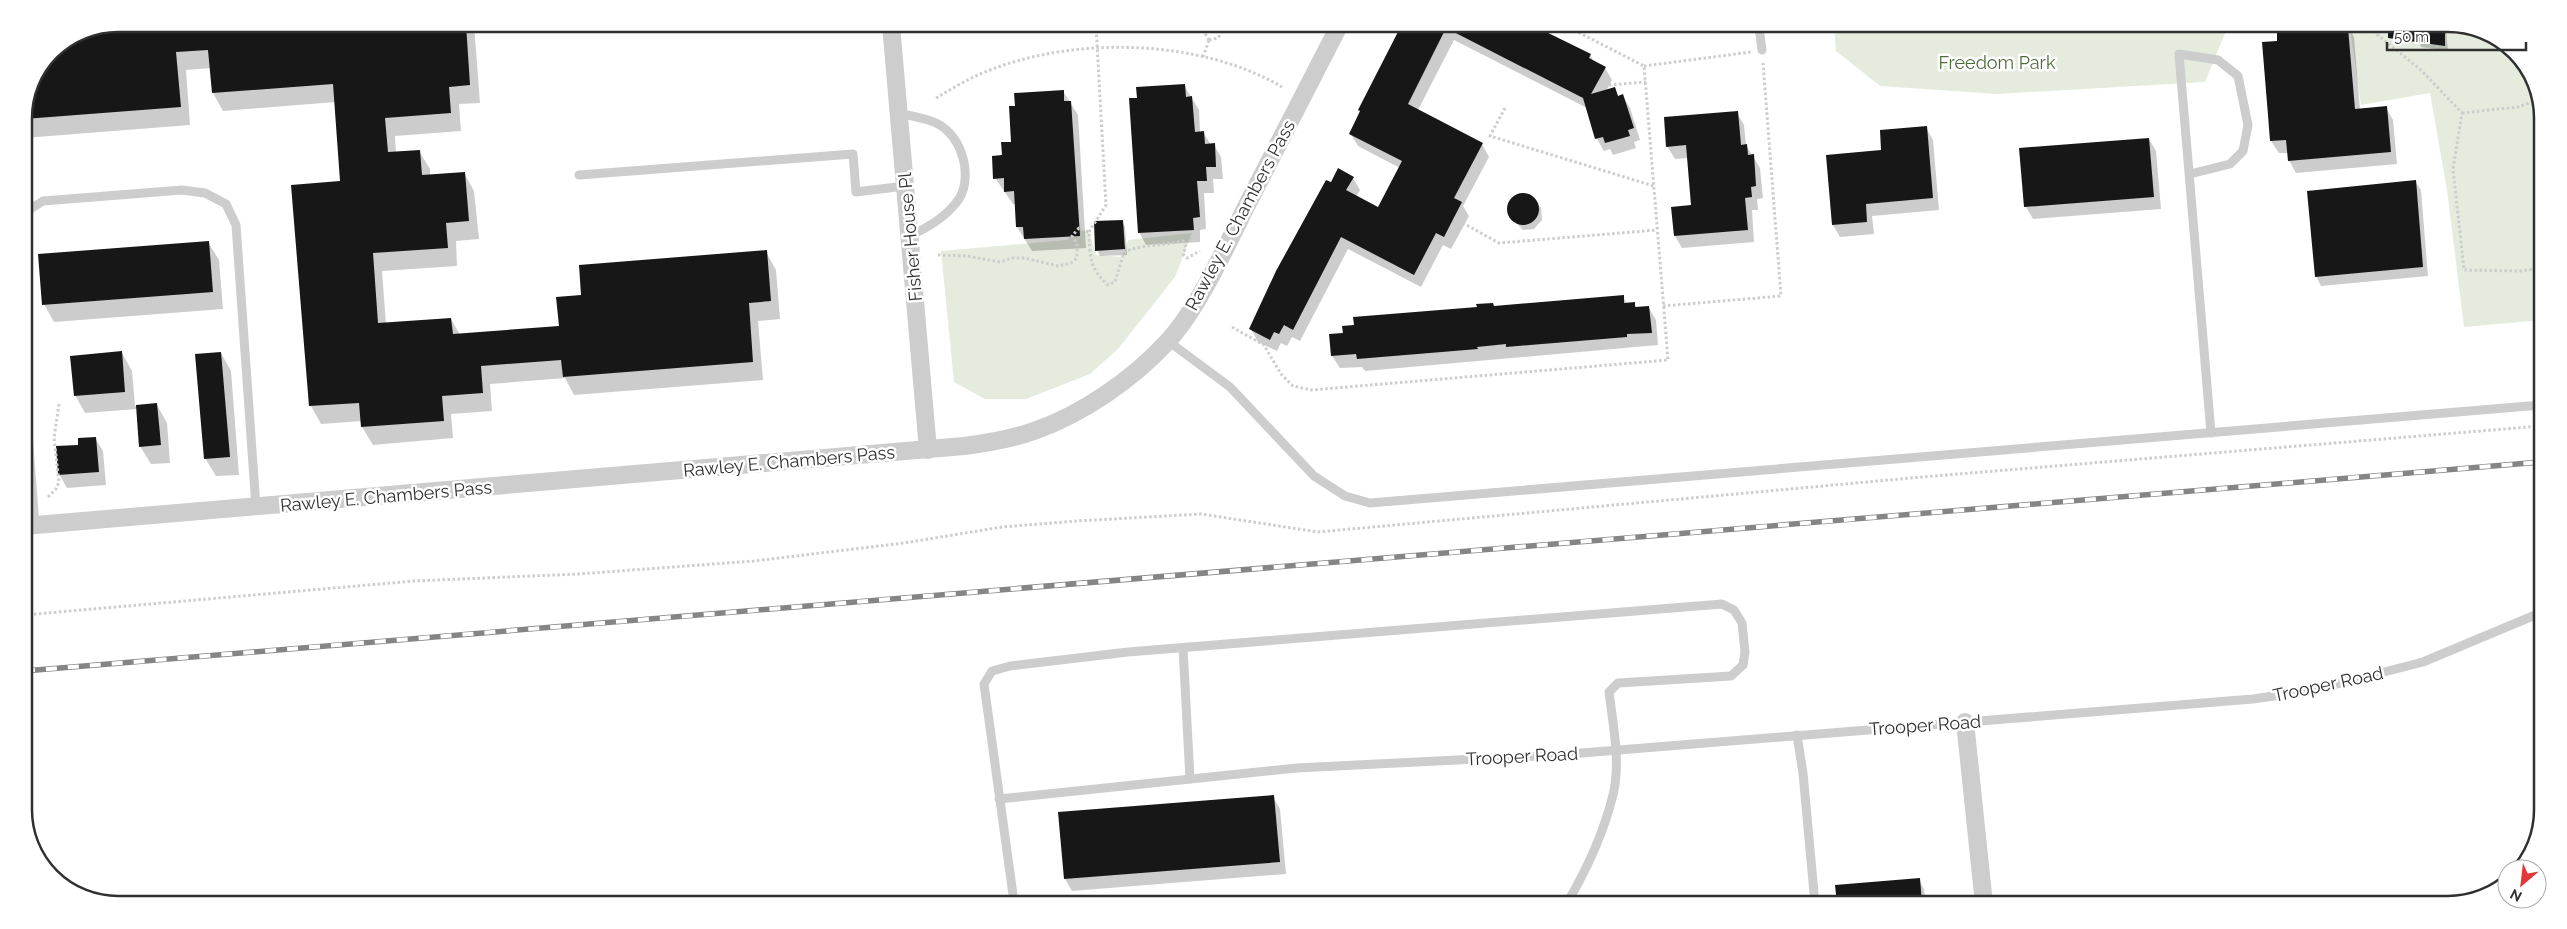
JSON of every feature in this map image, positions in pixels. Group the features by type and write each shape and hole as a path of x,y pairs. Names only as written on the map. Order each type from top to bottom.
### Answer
{"street":[{"name":"Fisher House Pl","path":"892,32 928,450"},
{"name":"Rawley E. Chambers Pass","path":"33,526 928,450 1001,440 1034,431 1068,416 1106,393 1137,369 1168,341 1208,281 1336,32"},
{"path":"1966,722 1983,896"}],"lane":[{"path":"1760,32 1762,50"},
{"path":"2190,174 2230,164 2243,151 2248,125 2238,76 2218,60 2179,54 2211,433"},
{"path":"899,113 938,123 959,144 966,172 958,201 938,222 910,236"},
{"path":"579,175 853,154 856,192 905,186"},
{"path":"32,208 43,201 182,190 205,193 226,204 236,225 256,507"},
{"path":"1168,341 1230,387 1314,476 1345,496 1370,503 2534,406"},
{"path":"1013,896 984,684 992,671 1010,666 1183,648 1722,604 1734,610 1742,623 1746,652 1743,665 1731,676 1618,683 1609,692 1616,750 1613,794 1586,872 1571,896"},
{"name":"Trooper Road","path":"999,799 1297,768 1616,750 2253,699 2314,690 2424,662 2534,616"},
{"path":"1183,648 1190,779"},
{"path":"1797,735 1803,773 1814,896"}],"path":[{"path":"1097,32 1106,205 1089,232 1090,257 1096,275 1108,285 1114,282 1124,252 1132,249 1183,241 1186,247 1183,254 1187,258 1200,251"},
{"path":"1204,32 1209,40"},
{"path":"1209,40 1218,38 1222,32"},
{"path":"1578,32 1644,66 1762,50 1782,296 1663,306"},
{"path":"2374,32 2421,70 2462,113"},
{"path":"1203,57 1209,40"},
{"path":"936,98 991,69 1054,53 1098,48 1179,52 1203,57 1264,77 1282,87"},
{"path":"1232,327 1264,345 1281,374 1293,386 1311,390 1668,360 1644,66"},
{"path":"1609,85 1646,82"},
{"path":"2462,113 2518,107 2533,102"},
{"path":"1505,108 1490,136 1654,186"},
{"path":"2462,113 2454,169 2464,270 2520,271 2534,269"},
{"path":"1454,218 1499,243 1657,230"},
{"path":"938,256 967,256 1000,262 1012,258 1024,258 1058,266 1071,263 1077,258 1077,244 1072,236 1079,228 1089,232"},
{"path":"48,497 56,489 59,482 54,438 59,404"},
{"path":"33,614 414,581 578,574 754,561 904,542 1002,526 1201,514 1318,532 1913,477 2534,427"}],"green space":[{"name":"Freedom Park","path":"1834,32 2226,32 2205,82 1997,94 1880,86 1836,51"},
{"path":"2351,32 2459,33 2476,37 2491,44 2501,50 2517,66 2532,97 2534,113 2534,321 2464,327 2447,190 2430,93 2361,105"},
{"path":"1079,228 1089,232 1096,255 1122,257 1128,240 1192,233 1175,277 1118,349 1090,374 1026,399 985,399 954,382 941,251 1067,240"}],"building":[{"path":"119,32 467,32 470,85 449,87 451,113 385,118 388,152 420,150 422,175 465,172 469,221 446,223 448,248 373,253 378,323 451,318 453,334 559,326 556,297 581,295 579,265 767,250 771,301 749,303 753,362 563,377 561,360 481,366 483,393 442,396 444,421 361,427 359,403 309,406 291,185 340,181 333,84 212,93 208,50 176,52 181,107 32,118 34,102 39,86 47,71 71,47 86,39 102,34"},
{"path":"1398,32 1444,32 1408,104 1483,143 1454,198 1462,202 1444,237 1436,233 1414,275 1341,237 1293,330 1284,325 1279,334 1274,332 1270,340 1249,329 1276,271 1326,180 1331,182 1338,168 1354,177 1346,190 1378,207 1402,161 1349,134 1360,111 1358,110"},
{"path":"1454,32 1546,32 1591,54 1589,58 1606,67 1591,94 1615,87 1618,96 1623,94 1634,128 1628,130 1630,136 1605,143 1603,137 1595,139 1583,98"},
{"path":"2277,32 2348,32 2355,109 2387,106 2391,152 2288,161 2286,140 2270,141 2262,42 2277,41"},
{"path":"2388,32 2445,32 2445,46 2388,38"},
{"path":"1185,84 1186,97 1192,96 1195,132 1204,131 1205,144 1215,143 1216,167 1206,167 1207,181 1197,181 1200,217 1193,218 1194,230 1138,233 1129,98 1137,98 1136,87"},
{"path":"1064,90 1064,101 1071,101 1080,236 1024,239 1023,227 1016,227 1014,191 1004,192 1004,178 993,179 992,156 1002,155 1001,142 1011,142 1009,106 1015,106 1014,93"},
{"path":"1738,111 1741,145 1747,144 1748,155 1754,154 1756,186 1751,187 1752,197 1745,198 1748,230 1674,236 1671,207 1691,205 1686,145 1666,147 1664,117"},
{"path":"1927,126 1933,198 1866,204 1867,222 1832,225 1826,155 1881,150 1880,130"},
{"path":"2149,138 2154,197 2024,207 2019,148"},
{"path":"2416,180 2423,267 2315,277 2307,191"},
{"path":"1523,193 1529,194 1534,198 1538,203 1538,215 1534,220 1529,224 1523,225 1517,224 1512,220 1508,215 1507,209 1508,203 1512,198 1517,194"},
{"path":"1123,220 1125,249 1095,251 1094,221"},
{"path":"209,241 213,292 42,305 38,254"},
{"path":"1624,295 1624,303 1635,302 1635,307 1649,306 1652,333 1627,334 1627,337 1506,347 1506,344 1477,347 1478,349 1357,359 1356,354 1331,356 1329,334 1343,333 1342,326 1354,325 1353,317 1477,307 1476,304 1493,303 1494,306"},
{"path":"122,351 125,392 74,396 70,356"},
{"path":"221,352 230,457 204,459 195,354"},
{"path":"157,403 161,445 139,447 136,405"},
{"path":"96,437 99,472 58,475 56,446 78,445 78,438"},
{"path":"1274,795 1280,862 1064,879 1058,812"},
{"path":"1920,878 1921,896 1836,896 1835,885"}],"railway":[{"path":"33,670 2534,463"}]}
